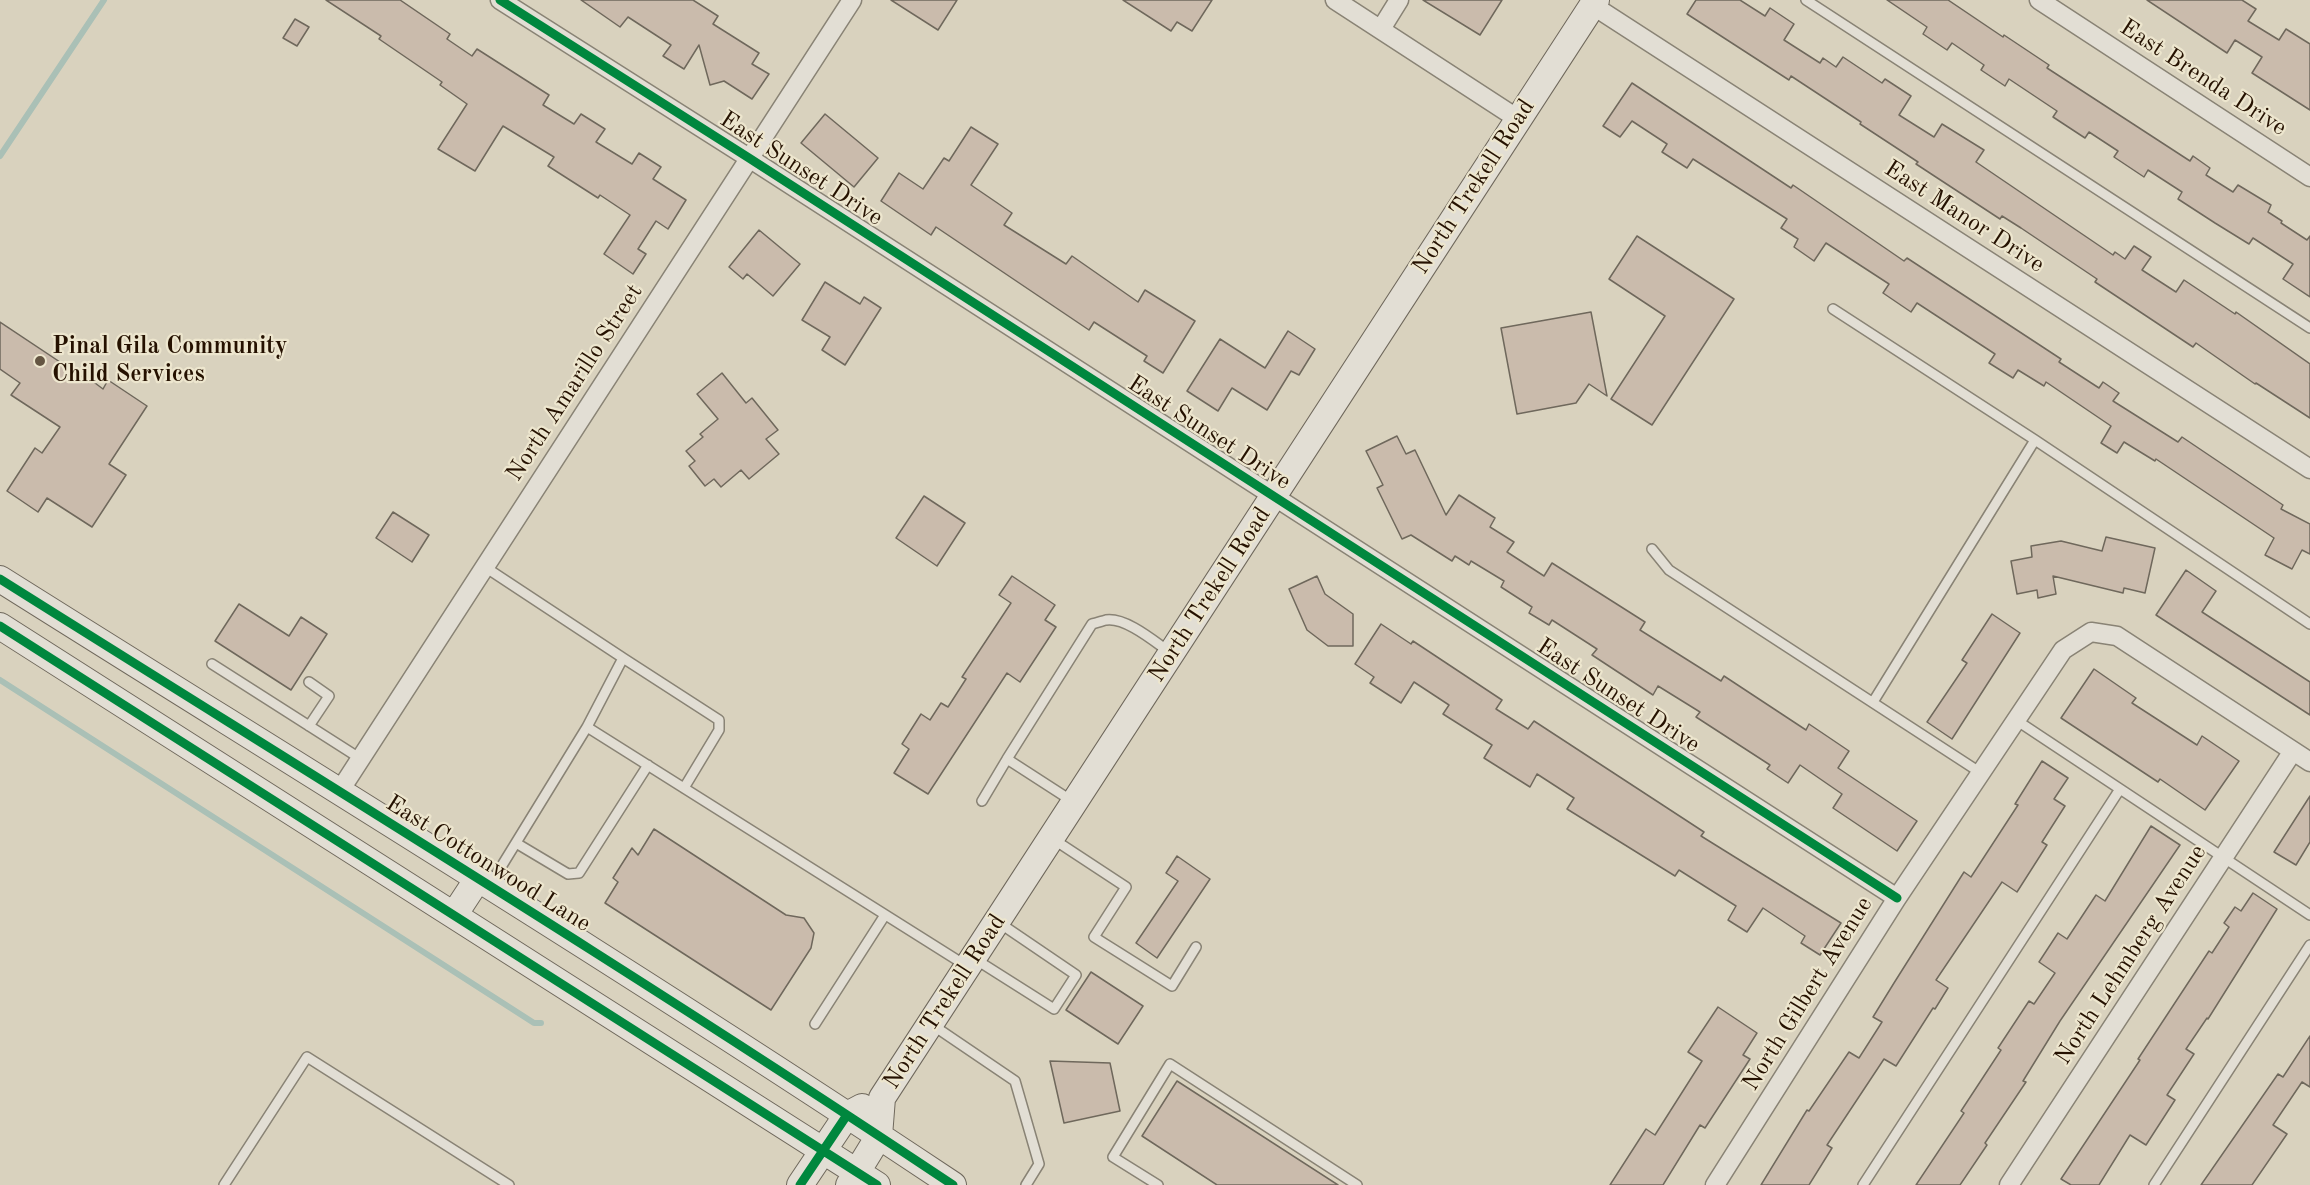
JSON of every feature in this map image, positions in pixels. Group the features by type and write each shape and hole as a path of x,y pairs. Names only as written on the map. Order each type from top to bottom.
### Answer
{"main road":[{"name":"North Trekell Road","path":"861,1181 879,1136 882,1098 1594,3"},
{"name":"East Cottonwood Lane","path":"0,579 847,1115 952,1185"},
{"path":"0,626 822,1150 861,1181"},
{"path":"453,915 483,884"},
{"name":"North Trekell Road","path":"800,1185 847,1115 882,1098"}],"street":[{"name":"East Sunset Drive","path":"500,0 1897,898"},
{"name":"North Amarillo Street","path":"339,792 852,0"},
{"path":"1335,0 1518,119"},
{"path":"1381,29 1399,0"},
{"name":"East Brenda Drive","path":"2039,0 2310,177"},
{"name":"East Manor Drive","path":"1594,3 2310,469"},
{"name":"North Gilbert Avenue","path":"1715,1185 1897,898 2063,650 2091,632 2117,636 2293,751"},
{"path":"2293,751 2310,762"},
{"name":"North Lehmberg Avenue","path":"2009,1185 2293,751"}],"lane":[{"path":"1806,0 2310,328"},
{"path":"1833,309 2035,440 2310,624"},
{"path":"1873,702 2035,440"},
{"path":"1652,549 1669,570 1981,773"},
{"path":"485,567 719,720 719,730 684,788"},
{"path":"982,801 1092,624 1109,619 1122,622 1141,631 1172,653"},
{"path":"483,884 516,843 587,727 622,658"},
{"path":"212,664 361,759"},
{"path":"309,682 329,696 309,726"},
{"path":"2016,720 2310,915"},
{"path":"587,727 885,915 1054,1009 1076,975 997,922"},
{"path":"1007,759 1074,802"},
{"path":"516,843 568,874 579,873 648,765"},
{"path":"1863,1185 2120,789"},
{"path":"1051,838 1126,887 1094,937 1172,986 1196,947"},
{"path":"815,1024 885,915"},
{"path":"2154,1185 2310,945"},
{"path":"930,1024 1015,1081 1040,1164 1026,1185"},
{"path":"224,1185 308,1057 509,1185"},
{"path":"1158,1185 1113,1157 1170,1064 1358,1185"}],"building":[{"path":"326,0 400,0 450,34 447,39 472,56 477,49 549,95 543,105 574,124 581,114 605,129 596,142 632,164 639,153 661,167 653,179 686,200 668,229 656,221 638,249 646,254 633,274 604,254 630,215 600,195 598,198 548,166 554,157 503,126 475,171 438,149 467,104 440,85 442,82 379,39 381,36"},
{"path":"581,0 693,0 718,16 713,24 759,53 752,64 769,74 752,99 724,81 710,85 699,45 684,69 663,56 671,45 628,17 620,27"},
{"path":"891,0 957,0 938,30"},
{"path":"1123,0 1212,0 1192,31 1177,22 1171,31"},
{"path":"1423,0 1502,0 1480,35"},
{"path":"1696,0 1740,0 1765,16 1770,8 1794,24 1784,40 1820,63 1823,58 1836,67 1843,57 1882,83 1885,79 1911,96 1899,115 1934,137 1942,124 1984,150 1976,162 2113,255 2115,252 2125,259 2134,246 2151,257 2142,270 2176,292 2184,280 2235,314 2236,312 2310,364 2310,418 2255,384 2196,343 2193,347 2095,282 2097,279 2021,228 2002,216 2000,219 1916,164 1918,162 1791,76 1789,80 1687,14"},
{"path":"1887,0 1948,0 2003,37 2004,35 2049,65 2047,68 2190,161 2193,156 2210,168 2206,175 2233,192 2238,185 2271,205 2268,212 2282,221 2281,223 2307,240 2310,236 2310,297 2283,279 2293,264 2253,238 2249,244 2215,223 2178,199 2182,192 2148,170 2144,177 2114,157 2118,151 2089,132 2085,138 2053,117 2057,111 2009,79 2005,86 1981,70 1984,65 1952,43 1947,50 1923,34 1927,27"},
{"path":"2147,0 2242,0 2256,9 2248,21 2279,40 2286,29 2310,44 2310,110 2252,73 2262,57 2235,40 2227,53"},
{"path":"295,19 309,27 297,46 283,38"},
{"path":"1632,83 1791,188 1793,185 1904,261 1907,258 2061,359 2059,362 2099,388 2103,382 2119,393 2113,401 2178,442 2182,437 2283,505 2281,509 2310,524 2310,554 2302,550 2292,569 2265,555 2274,538 2156,459 2155,461 2124,442 2117,453 2101,443 2111,426 2046,382 2044,386 2018,370 2013,378 1989,363 1995,354 1917,303 1911,312 1883,293 1889,284 1826,243 1814,261 1794,247 1798,239 1781,228 1787,219 1693,159 1687,168 1662,152 1667,144 1632,121 1620,137 1603,126"},
{"path":"825,114 878,158 854,187 801,143"},
{"path":"971,127 998,144 971,185 1012,213 1004,225 1066,264 1072,256 1138,302 1145,290 1195,321 1163,373 1144,361 1147,356 1094,322 1089,330 936,227 931,235 881,201 899,173 923,189 944,158 949,161"},
{"path":"759,230 800,264 773,296 747,274 743,279 729,267"},
{"path":"1637,236 1734,299 1652,425 1611,399 1665,316 1609,279"},
{"path":"825,282 860,304 864,297 881,308 845,365 822,350 830,337 802,320"},
{"path":"1591,312 1607,396 1589,384 1576,403 1517,414 1501,328"},
{"path":"0,322 90,382 91,380 103,389 108,380 147,406 109,464 126,475 92,527 47,498 38,512 7,491 35,448 42,453 60,427 11,395 20,383 0,369"},
{"path":"1288,331 1315,349 1299,375 1291,371 1267,410 1232,388 1218,411 1187,391 1220,339 1265,368"},
{"path":"722,373 746,403 752,398 778,430 766,439 779,454 749,479 741,470 721,487 714,479 705,486 689,466 695,461 686,451 703,437 700,434 718,419 697,394"},
{"path":"1397,436 1406,454 1415,450 1446,515 1459,495 1495,518 1490,527 1514,542 1507,552 1544,576 1552,563 1645,622 1640,630 1721,681 1724,676 1806,730 1809,724 1849,751 1838,768 1917,821 1897,851 1833,808 1842,794 1800,765 1788,783 1767,769 1770,765 1696,717 1700,712 1658,686 1653,695 1592,655 1597,649 1552,620 1549,625 1529,613 1532,607 1501,587 1504,581 1471,561 1469,565 1455,556 1452,561 1411,535 1402,539 1377,488 1383,485 1366,451"},
{"path":"924,496 965,523 937,566 896,538"},
{"path":"393,512 429,535 412,562 376,538"},
{"path":"2106,537 2155,548 2145,593 2124,588 2123,593 2053,576 2056,594 2038,598 2037,590 2017,594 2011,561 2032,557 2031,546 2061,541 2102,551"},
{"path":"2186,570 2216,591 2202,612 2310,682 2310,715 2156,615"},
{"path":"1012,576 1055,605 1045,620 1056,627 1020,682 1007,673 928,794 894,773 909,749 902,744 921,714 930,720 941,703 948,707 966,679 962,677 1011,603 999,595"},
{"path":"1317,576 1325,594 1353,614 1353,646 1328,646 1307,630 1289,589"},
{"path":"239,604 289,636 301,617 327,634 291,690 215,641"},
{"path":"1992,614 2020,633 1952,739 1927,722 1967,663 1962,660"},
{"path":"1381,624 1411,644 1413,641 1502,700 1496,709 1528,729 1534,721 1704,832 1701,836 1841,923 1820,955 1801,943 1805,936 1763,908 1747,932 1728,920 1736,906 1679,870 1675,876 1567,809 1574,798 1537,774 1530,787 1484,758 1492,745 1443,714 1449,705 1414,682 1401,703 1370,683 1374,677 1355,664"},
{"path":"2094,669 2136,698 2132,703 2197,745 2202,736 2239,761 2205,810 2160,779 2158,782 2061,718"},
{"path":"2042,761 2068,778 2054,799 2065,806 2042,842 2047,845 2017,892 2002,882 1936,980 1948,988 1935,1009 1933,1008 1896,1066 1884,1059 1827,1145 1832,1148 1809,1185 1761,1185 1807,1110 1809,1111 1849,1052 1859,1058 1882,1022 1873,1017 1964,872 1971,877 2018,805 2015,804"},
{"path":"2310,796 2310,842 2296,865 2274,852"},
{"path":"2151,826 2180,845 2060,1021 2023,1081 2026,1082 1985,1143 1987,1145 1960,1185 1916,1185 1964,1113 1961,1111 2001,1050 1998,1048 2029,1001 2034,1004 2055,973 2039,962 2058,933 2067,939 2096,895 2105,901"},
{"path":"654,829 786,915 804,918 814,933 811,948 771,1010 605,903 618,882 613,878 632,848 638,855"},
{"path":"1177,856 1210,879 1157,958 1136,943 1178,881 1166,873"},
{"path":"2253,893 2277,909 2208,1019 2186,1049 2194,1054 2167,1095 2175,1100 2146,1145 2130,1135 2099,1185 2071,1185 2061,1179 2209,951 2212,953 2229,927 2224,923 2235,907 2241,911"},
{"path":"1091,972 1143,1006 1118,1044 1066,1010"},
{"path":"1718,1007 1757,1033 1743,1055 1750,1059 1705,1128 1700,1125 1663,1185 1610,1185 1646,1129 1655,1135 1702,1061 1688,1052"},
{"path":"2310,1036 2310,1087 2302,1082 2273,1125 2287,1134 2252,1185 2201,1185 2278,1074 2283,1077"},
{"path":"1050,1061 1110,1063 1120,1111 1064,1123"},
{"path":"1177,1081 1338,1185 1217,1185 1142,1136"}],"waterway":[{"path":"0,156 104,0"},
{"path":"0,680 534,1023 541,1023"}],"cycle path":[{"path":"500,0 1897,898"},
{"path":"0,579 598,954 953,1185"},
{"path":"0,626 877,1185"},
{"path":"800,1185 847,1115"}],"place":[{"name":"Pinal Gila Community Child Services","path":"40,361"}]}
